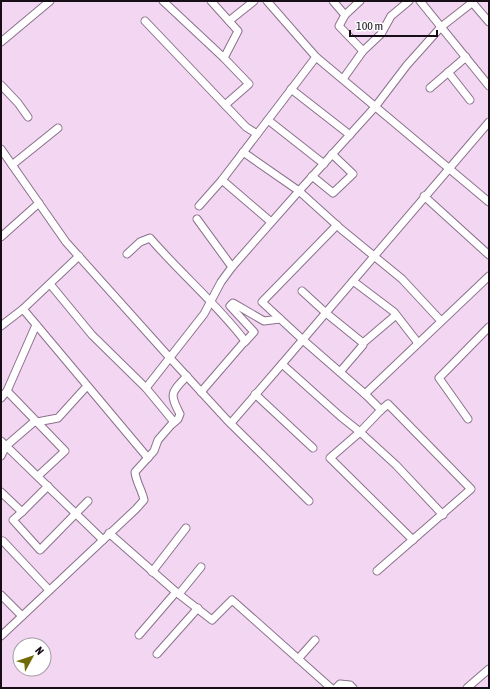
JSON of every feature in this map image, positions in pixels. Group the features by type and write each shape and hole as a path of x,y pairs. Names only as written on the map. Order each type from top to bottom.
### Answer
{"street":[{"path":"1,42 50,1"},
{"path":"163,1 224,58 249,84 226,105"},
{"path":"211,1 238,31 224,58"},
{"path":"229,21 254,1"},
{"path":"267,1 316,57 489,202"},
{"path":"333,1 345,15"},
{"path":"360,1 345,15 338,26 363,51"},
{"path":"342,79 363,51 381,34 391,16 409,1"},
{"path":"420,1 489,85"},
{"path":"146,388 204,314 221,282 232,267 375,107 408,65 441,27 472,2 489,22"},
{"path":"145,21 246,127 257,134"},
{"path":"199,206 222,180 316,57"},
{"path":"430,88 466,57"},
{"path":"448,72 470,100"},
{"path":"1,85 28,116"},
{"path":"291,89 350,135"},
{"path":"268,120 324,164"},
{"path":"230,423 489,122"},
{"path":"12,165 58,128"},
{"path":"1,148 66,242 230,423 309,501"},
{"path":"243,152 299,191 337,226 374,255 402,279 441,321"},
{"path":"312,176 334,193 353,174 332,154"},
{"path":"222,180 272,222"},
{"path":"424,196 489,255"},
{"path":"2,233 39,203"},
{"path":"197,219 232,267"},
{"path":"337,226 262,302 381,410"},
{"path":"128,254 140,242 150,238 211,302 245,342"},
{"path":"1,326 23,309 79,256"},
{"path":"365,394 489,276"},
{"path":"353,281 396,315 418,343"},
{"path":"50,284 92,336 146,388 174,422"},
{"path":"302,291 363,343"},
{"path":"201,392 254,332 230,306 233,303 264,321 280,319"},
{"path":"23,309 148,458"},
{"path":"340,372 363,345 363,343 396,315"},
{"path":"1,398 7,391 36,325"},
{"path":"468,419 439,378 489,327"},
{"path":"282,364 396,465 443,514"},
{"path":"1,636 144,500 135,472 154,451 158,440 178,419 180,414 172,399 174,390 186,376"},
{"path":"1,456 4,443 36,421 58,418 87,386"},
{"path":"7,391 65,451 38,476"},
{"path":"255,394 313,448"},
{"path":"377,571 413,540 443,514 471,489 388,404 360,432 330,458 413,540"},
{"path":"4,443 103,540"},
{"path":"48,486 13,520 40,550 88,501"},
{"path":"1,492 22,512"},
{"path":"152,572 186,528"},
{"path":"110,533 152,572 212,620 232,600 331,688"},
{"path":"3,541 49,590"},
{"path":"139,635 201,567"},
{"path":"1,594 22,616"},
{"path":"157,654 198,608"},
{"path":"298,659 315,640"},
{"path":"467,688 489,669"},
{"path":"336,688 340,684 350,685 352,688"}]}
